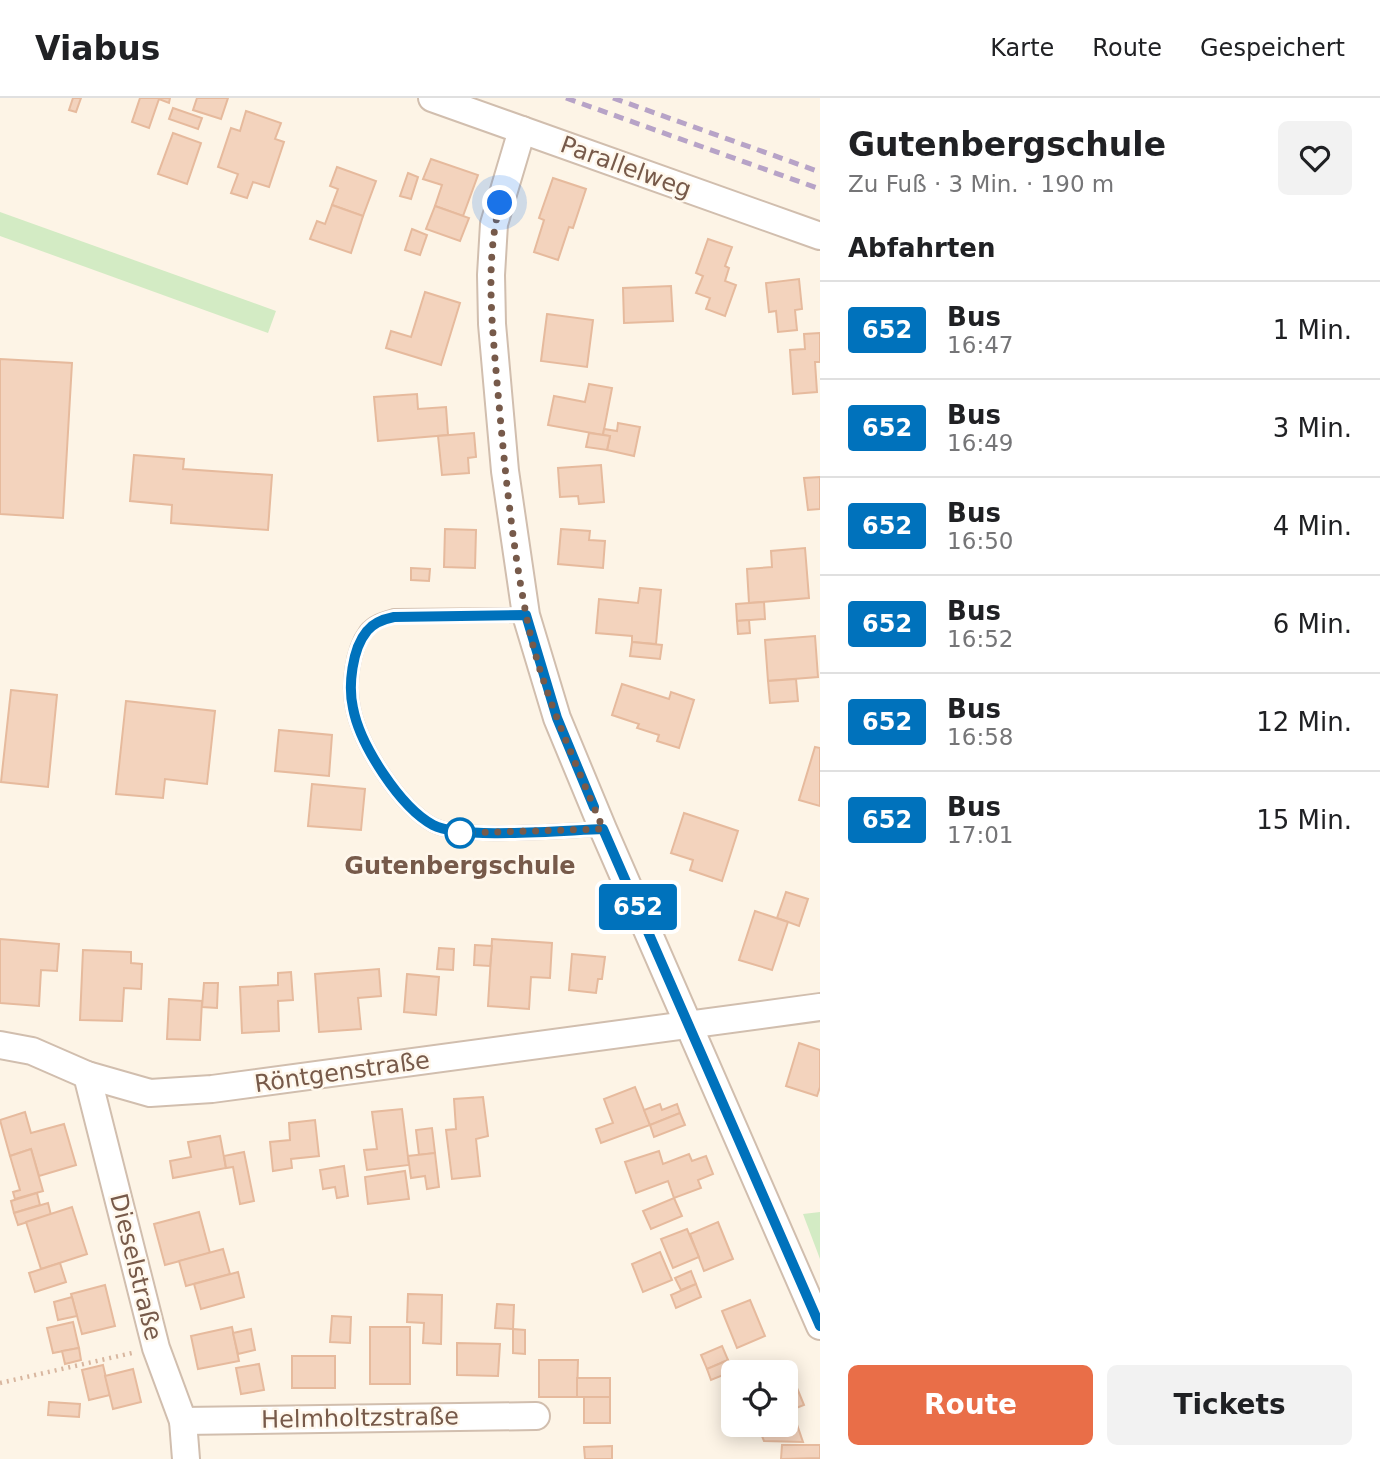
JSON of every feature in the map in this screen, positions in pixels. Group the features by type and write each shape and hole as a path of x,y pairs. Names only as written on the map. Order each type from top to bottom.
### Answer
{"street":[{"name":"Parallelweg","path":"432,98 820,236"},
{"path":"522,130 494,224 491,275 492,324 505,471 526,615 557,718 820,1326"},
{"name":"Röntgenstraße","path":"0,1045 32,1051 87,1075 150,1093 212,1089 820,1007"},
{"name":"Dieselstraße","path":"87,1075 156,1348 183,1421 186,1459"},
{"name":"Helmholtzstraße","path":"183,1421 536,1416"}],"lane":[{"path":"526,615 394,617 380,620 366,631 355,656 353,707 363,737 393,786 412,810 434,825 460,833 603,829"}],"path":[{"path":"0,1383 156,1348"}],"green space":[{"path":"0,212 276,311 268,333 0,236"},
{"path":"820,1212 820,1259 803,1214"}],"building":[{"path":"73,98 81,98 76,112 69,110"},
{"path":"140,98 170,98 169,103 159,99 149,128 132,122"},
{"path":"197,98 228,98 221,119 193,110"},
{"path":"173,108 202,118 198,129 169,119"},
{"path":"246,111 281,123 275,139 284,142 269,187 253,182 247,198 231,193 238,174 218,167 231,128 240,131"},
{"path":"173,133 201,143 187,184 158,174"},
{"path":"431,159 478,175 463,216 435,206 442,185 423,179"},
{"path":"337,167 376,181 363,216 332,205 338,189 330,186"},
{"path":"408,173 418,177 411,199 400,196"},
{"path":"553,178 586,189 573,228 569,227 558,260 534,252 544,220 539,218"},
{"path":"332,205 363,216 351,253 310,239 317,221 325,224"},
{"path":"435,206 469,218 460,241 426,229"},
{"path":"412,229 427,235 420,255 405,250"},
{"path":"708,239 732,247 725,266 729,268 725,281 736,285 725,316 706,309 710,298 696,293 703,276 696,273"},
{"path":"799,279 802,309 795,310 797,330 778,332 776,311 769,312 766,283"},
{"path":"671,286 673,321 624,323 623,288"},
{"path":"425,292 460,303 441,365 386,348 391,331 411,337"},
{"path":"547,314 593,320 587,367 541,361"},
{"path":"820,333 820,362 815,362 817,392 793,394 790,350 805,349 804,334"},
{"path":"0,359 72,363 63,518 0,514"},
{"path":"589,384 612,388 603,435 548,425 554,396 585,402"},
{"path":"417,394 418,409 446,407 448,435 378,441 374,397"},
{"path":"618,423 640,427 634,456 607,450 610,436 603,435 604,429 617,431"},
{"path":"474,433 476,457 468,458 469,473 442,475 438,436"},
{"path":"589,433 610,436 607,450 586,447"},
{"path":"134,455 184,459 183,469 272,475 268,530 171,523 172,505 130,501"},
{"path":"601,465 604,502 579,504 578,496 560,497 558,468"},
{"path":"820,477 820,509 808,510 804,478"},
{"path":"445,529 476,530 475,568 444,567"},
{"path":"561,529 590,531 589,540 605,541 603,568 558,564"},
{"path":"805,548 809,598 749,603 747,569 772,567 771,551"},
{"path":"411,568 430,569 429,581 411,580"},
{"path":"640,588 661,590 656,644 632,642 632,636 596,633 599,599 638,603"},
{"path":"764,602 765,619 737,621 736,604"},
{"path":"749,620 750,633 738,634 737,621"},
{"path":"815,636 818,677 768,681 765,640"},
{"path":"632,642 662,645 660,659 630,656"},
{"path":"796,679 798,701 770,703 768,681"},
{"path":"622,684 669,699 671,692 694,700 679,748 657,741 659,735 637,728 639,724 612,715"},
{"path":"11,690 57,695 48,787 1,782"},
{"path":"126,701 215,711 207,784 165,779 163,798 116,794"},
{"path":"279,730 332,735 329,776 275,771"},
{"path":"815,747 820,748 820,806 799,800"},
{"path":"312,784 365,789 361,830 308,826"},
{"path":"684,813 738,831 722,881 690,870 693,860 671,853"},
{"path":"786,892 808,899 799,926 777,918"},
{"path":"755,911 788,922 772,970 739,960"},
{"path":"0,939 59,944 57,971 41,970 39,1006 0,1003"},
{"path":"492,939 552,943 550,978 531,977 529,1009 488,1006"},
{"path":"475,945 492,946 490,966 474,965"},
{"path":"439,948 454,949 453,970 437,969"},
{"path":"83,950 131,952 131,963 142,964 141,989 124,988 122,1021 80,1020"},
{"path":"572,954 605,957 602,979 598,979 596,993 569,990"},
{"path":"379,969 381,996 358,998 361,1029 319,1032 315,974"},
{"path":"291,972 293,1000 278,1001 279,1031 242,1033 240,987 278,985 278,973"},
{"path":"407,974 439,977 436,1015 404,1012"},
{"path":"204,983 218,983 217,1008 202,1007"},
{"path":"169,999 202,1001 200,1040 167,1039"},
{"path":"799,1043 820,1050 820,1087 817,1096 786,1086"},
{"path":"635,1087 650,1125 601,1143 596,1129 613,1123 604,1099"},
{"path":"483,1097 488,1136 476,1139 480,1176 452,1179 446,1130 456,1129 454,1099"},
{"path":"660,1104 662,1110 677,1104 680,1113 650,1125 644,1110"},
{"path":"402,1109 409,1165 367,1170 364,1150 377,1149 372,1112"},
{"path":"25,1112 31,1133 64,1124 76,1165 39,1176 31,1149 10,1156 0,1120"},
{"path":"680,1113 685,1125 654,1137 650,1125"},
{"path":"315,1120 319,1156 291,1159 292,1168 273,1171 270,1142 290,1140 289,1123"},
{"path":"432,1128 435,1153 419,1155 416,1130"},
{"path":"220,1136 226,1168 173,1178 170,1161 191,1157 188,1142"},
{"path":"31,1149 43,1191 15,1199 13,1192 20,1190 10,1156"},
{"path":"659,1151 663,1164 689,1154 692,1161 706,1156 713,1174 698,1180 701,1188 674,1198 668,1181 636,1193 625,1162"},
{"path":"244,1152 254,1201 240,1204 233,1167 226,1168 224,1156"},
{"path":"435,1153 439,1187 427,1189 425,1176 411,1178 408,1156"},
{"path":"344,1166 348,1196 337,1198 335,1187 323,1189 320,1170"},
{"path":"405,1171 409,1199 368,1204 365,1177"},
{"path":"37,1193 40,1205 14,1213 11,1201"},
{"path":"674,1198 682,1216 651,1229 643,1211"},
{"path":"48,1203 51,1215 18,1225 14,1213"},
{"path":"72,1207 87,1254 41,1269 26,1222"},
{"path":"199,1212 210,1253 165,1265 154,1224"},
{"path":"718,1222 733,1259 704,1271 690,1234"},
{"path":"687,1229 699,1257 673,1268 661,1239"},
{"path":"223,1249 230,1274 186,1286 179,1261"},
{"path":"660,1252 672,1280 643,1292 632,1264"},
{"path":"60,1263 66,1282 35,1292 29,1273"},
{"path":"691,1271 696,1284 681,1290 675,1278"},
{"path":"238,1272 244,1297 201,1309 194,1284"},
{"path":"696,1284 701,1297 676,1308 671,1295"},
{"path":"105,1285 115,1326 82,1334 71,1294"},
{"path":"408,1294 442,1295 441,1344 423,1343 424,1323 407,1322"},
{"path":"72,1297 77,1316 58,1320 54,1302"},
{"path":"750,1300 765,1336 737,1348 722,1311"},
{"path":"497,1304 514,1305 513,1329 495,1328"},
{"path":"332,1316 351,1317 350,1343 330,1342"},
{"path":"73,1322 79,1348 53,1353 47,1328"},
{"path":"232,1327 239,1361 198,1369 191,1336"},
{"path":"370,1327 410,1327 410,1384 370,1384"},
{"path":"251,1329 255,1350 238,1354 233,1333"},
{"path":"513,1329 525,1330 525,1354 513,1353"},
{"path":"457,1343 500,1344 498,1376 457,1375"},
{"path":"722,1346 728,1360 721,1360 721,1363 707,1369 701,1355"},
{"path":"79,1348 81,1360 65,1364 62,1351"},
{"path":"292,1356 335,1356 335,1388 292,1388"},
{"path":"539,1360 578,1360 577,1397 539,1397"},
{"path":"721,1363 721,1376 711,1380 707,1369"},
{"path":"259,1364 264,1390 241,1394 236,1368"},
{"path":"103,1365 110,1395 89,1400 82,1370"},
{"path":"133,1369 141,1402 113,1409 105,1376"},
{"path":"577,1378 610,1378 610,1397 577,1397"},
{"path":"798,1390 804,1405 798,1407"},
{"path":"584,1397 610,1397 610,1423 584,1423"},
{"path":"49,1402 80,1404 79,1417 48,1415"},
{"path":"798,1427 803,1442 764,1441 762,1437 798,1437"},
{"path":"782,1445 820,1445 820,1458 781,1459"},
{"path":"612,1446 612,1459 585,1459 584,1447"}],"railway":[{"path":"566,98 820,189"},
{"path":"613,98 820,172"}],"bus line":[{"name":"652","path":"594,807 557,718 526,615 394,617 380,620 366,631 355,656 353,707 363,737 393,786 412,810 434,825 460,833 603,829 820,1326"}],"place":[{"name":"Gutenbergschule","path":"460,833"}],"route":[{"path":"460,833 603,829 557,718 526,615 505,471 492,324 494,224 500,203"}]}
